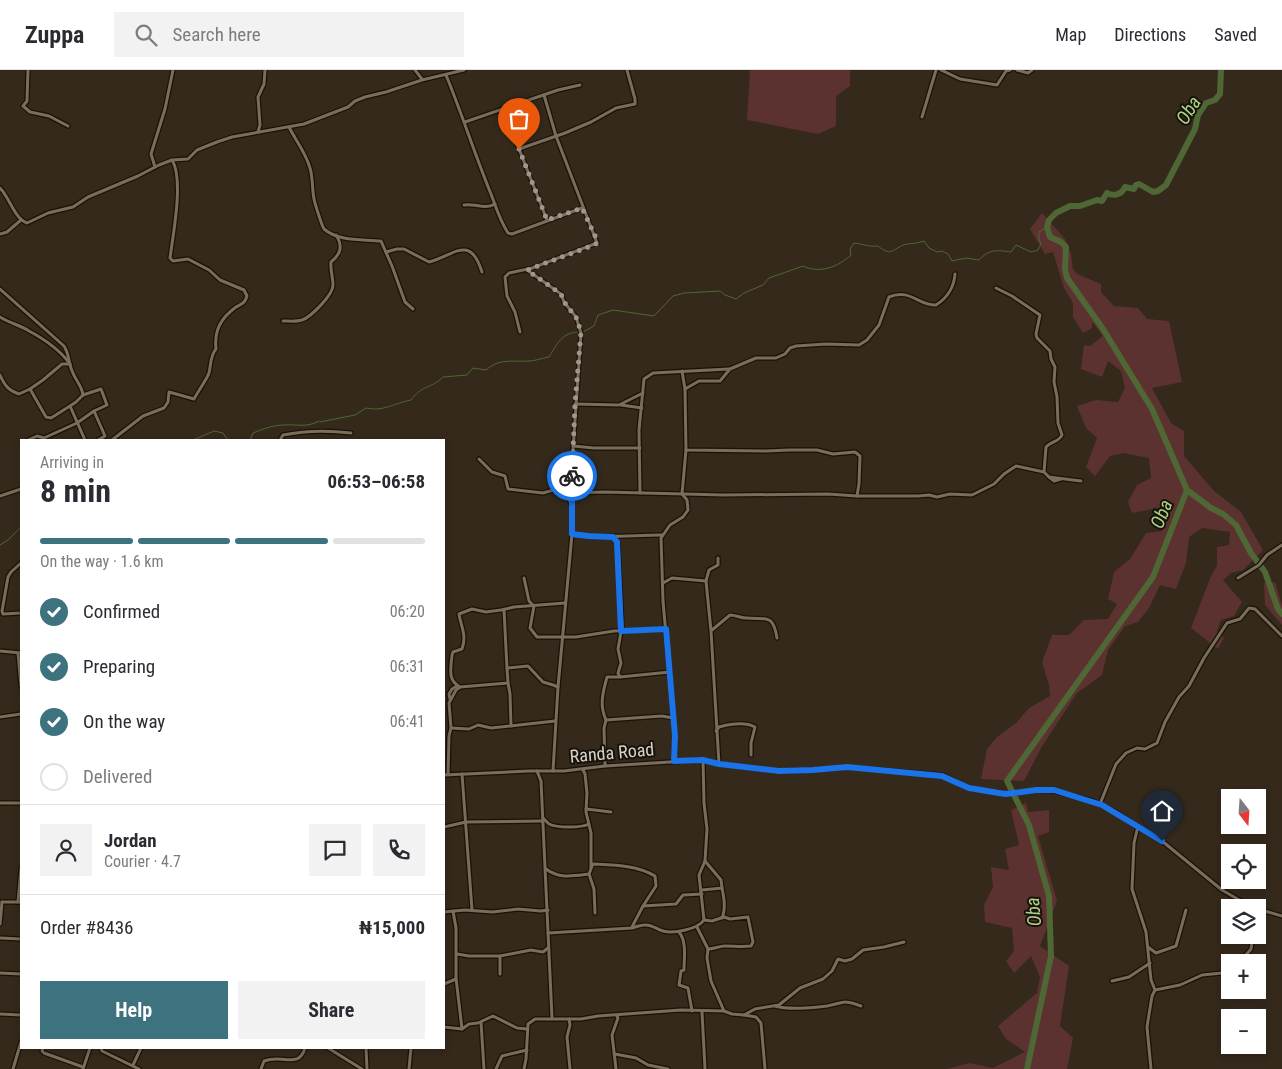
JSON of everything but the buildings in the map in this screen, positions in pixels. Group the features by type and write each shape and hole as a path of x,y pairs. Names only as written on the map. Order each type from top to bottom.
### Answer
{"street":[{"path":"28,70 27,100 23,106 30,112 49,116 68,126"},
{"path":"155,167 151,154 165,110 173,70"},
{"path":"258,132 260,125 258,97 264,84 265,70"},
{"path":"415,70 422,80"},
{"path":"0,188 21,220 27,223 48,213 73,207 88,197 172,160 188,159 197,150 217,142 304,124 348,108 365,97 464,70"},
{"path":"519,149 591,122 616,108 635,104 627,70"},
{"path":"922,117 936,70"},
{"path":"941,70 960,79 997,84 1006,71 1010,70"},
{"path":"1017,70 1028,72 1032,70"},
{"path":"446,75 465,122 483,175 508,233 512,234 582,208"},
{"path":"465,122 544,95 580,85"},
{"path":"520,332 515,312 507,296 505,277 509,273 527,270 597,243 556,136 544,95"},
{"path":"503,109 547,220"},
{"path":"289,127 307,158 311,170 314,201 322,226 336,235 361,240 381,241 405,302 413,309"},
{"path":"113,439 143,416 164,408 168,402 170,392 194,399 201,384 208,376 213,353 216,349 215,338 219,325 225,316 245,302 247,296 244,290 220,280 209,270 188,259 173,261 170,258 177,205 178,176 172,160"},
{"path":"464,205 487,207 495,204"},
{"path":"0,234 7,232 21,220"},
{"path":"283,322 303,320 331,293 333,285 330,270 331,262 340,253 341,246 336,235"},
{"path":"386,252 404,249 429,262 456,251 466,250 478,260 482,272"},
{"path":"527,270 561,294 564,302 579,322 581,332 573,446 572,534 555,721 553,771"},
{"path":"640,493 639,430 643,382 648,376 653,373 730,369 756,358 776,358 796,346 826,344 859,345 867,340 879,325 890,297 894,295 907,295 930,305 936,305 950,292 955,274"},
{"path":"996,288 1012,296 1040,315 1036,334 1037,338 1050,351 1055,367 1054,382 1057,396 1058,423 1062,435 1059,440 1046,447 1044,472"},
{"path":"0,289 64,346 69,354 70,364 75,378 82,388 83,395"},
{"path":"0,317 5,321 30,331 62,354 70,364"},
{"path":"0,375 5,386 10,391 19,394 43,380 62,364 70,364"},
{"path":"684,389 699,381 720,381 730,369"},
{"path":"674,761 676,741 660,542 662,535 670,524 686,514 688,510 687,500 682,494 686,450 682,371"},
{"path":"30,389 46,417 51,418 76,402 83,395 101,389 107,405 94,411 77,423 44,438 37,436 30,439"},
{"path":"619,405 643,393"},
{"path":"575,404 619,405 642,408"},
{"path":"70,406 85,439"},
{"path":"94,411 105,436 100,439"},
{"path":"281,439 283,435 306,431 321,430 350,433"},
{"path":"573,446 640,448"},
{"path":"686,450 817,450 833,454 855,452 860,456 857,496"},
{"path":"479,459 492,472 505,476 508,489 543,493 564,487 572,505"},
{"path":"572,493 930,495 937,497 950,494 972,495 994,484 1016,466 1044,472 1054,481 1061,478 1081,481"},
{"path":"0,496 20,490"},
{"path":"572,534 613,537 662,535"},
{"path":"613,537 618,544 621,631 618,649 621,663 618,673 620,676"},
{"path":"1238,578 1259,565 1267,555 1282,545"},
{"path":"718,558 718,565 709,570 706,581 719,764"},
{"path":"20,564 8,577 2,611 3,614 20,614"},
{"path":"524,578 529,602 534,606"},
{"path":"663,583 672,578 706,581"},
{"path":"458,687 450,674 453,652 461,650 465,641 465,632 459,614 472,609 486,612 514,607 565,603"},
{"path":"534,606 530,628 537,637 576,637 614,631 666,629"},
{"path":"1100,804 1116,764 1126,753 1157,743 1165,722 1179,697 1189,686 1204,658 1228,623 1240,619 1249,608 1255,609 1282,636"},
{"path":"504,610 511,726"},
{"path":"711,631 727,617 734,615 743,618 771,620 776,630 777,638"},
{"path":"0,651 20,653"},
{"path":"507,668 528,666 543,682 553,684 558,688"},
{"path":"605,766 604,728 606,720 601,704 607,677 670,672"},
{"path":"458,687 508,683"},
{"path":"446,775 451,728 449,706 450,700 458,687"},
{"path":"0,717 20,714"},
{"path":"606,720 662,716 673,718"},
{"path":"451,728 469,729 478,725 491,728 555,721"},
{"path":"716,731 719,727 733,723 750,724 755,727 751,755"},
{"path":"548,932 632,928 644,925 656,927 662,931 679,932 697,927 704,920 699,875 705,861 707,822 704,803 703,760"},
{"name":"Randa Road","path":"446,775 583,770 605,766 703,760 719,764 779,771 847,767 942,776 974,790 1006,794 1054,790 1100,804 1138,826 1162,841 1222,890 1238,899"},
{"path":"583,770 587,793 586,809 591,833 591,869"},
{"path":"537,771 541,781 552,1018"},
{"path":"462,774 472,910"},
{"path":"0,803 20,803"},
{"path":"586,809 611,812"},
{"path":"445,827 466,822 543,819 555,826 581,827 589,824"},
{"path":"1138,826 1134,843 1132,889 1146,932 1151,980 1155,990 1146,1027 1150,1069"},
{"path":"705,861 721,880 724,902 722,918"},
{"path":"588,874 594,864 632,867 649,872 655,876 656,886 632,928"},
{"path":"546,870 553,875 572,876 588,874"},
{"path":"588,874 594,889 595,913"},
{"path":"643,906 676,904 683,895 722,888"},
{"path":"0,924 1,902 20,902"},
{"path":"445,912 472,910 492,912 518,909 548,910"},
{"path":"1148,947 1159,953 1176,946 1186,910"},
{"path":"453,911 456,928 456,978 462,1028"},
{"path":"1266,911 1282,916"},
{"path":"704,920 712,921 722,918 748,917 753,942 751,946 731,948 723,946 714,950 708,949"},
{"path":"697,927 708,949 707,958 711,981 724,1011"},
{"path":"679,932 684,940 684,970 681,971 679,984 688,988 692,1011"},
{"path":"0,938 20,940"},
{"path":"775,1006 800,988 827,976 838,959 845,961 852,959 862,950 904,942"},
{"path":"457,954 500,956 531,950 543,952 548,947"},
{"path":"500,956 500,974"},
{"path":"1112,981 1129,977 1150,963"},
{"path":"0,973 20,974"},
{"path":"1155,990 1180,985 1202,975 1221,973"},
{"path":"445,984 454,981 456,978"},
{"path":"744,1014 775,1006 816,1007 828,1006 840,1001 860,1006"},
{"path":"524,1069 527,1050 527,1029 531,1021 552,1018 569,1019 692,1011 724,1011 756,1017 761,1024 765,1069"},
{"path":"702,1012 705,1069"},
{"path":"0,1014 20,1015"},
{"path":"616,1069 612,1035 618,1018 617,1015"},
{"path":"445,1027 462,1028 493,1016 518,1028 527,1029"},
{"path":"569,1019 570,1025 567,1037 570,1069"},
{"path":"481,1022 484,1069"},
{"path":"13,1069 20,1045"},
{"path":"43,1049 44,1052 83,1068 90,1049"},
{"path":"101,1049 139,1069"},
{"path":"133,1065 141,1049"},
{"path":"301,1062 304,1049"},
{"path":"330,1049 362,1069"},
{"path":"341,1049 341,1055"},
{"path":"366,1049 367,1069"},
{"path":"409,1069 411,1049"},
{"path":"496,1069 502,1056 527,1050"},
{"path":"614,1054 636,1058 648,1065 668,1069"},
{"path":"261,1069 264,1061 267,1059 284,1064"}],"shaded area":[{"path":"750,70 850,70 850,86 836,96 836,126 818,134 747,120"},
{"path":"1042,213 1065,239 1071,254 1073,269 1077,274 1101,284 1101,292 1114,306 1138,308 1147,319 1169,321 1182,382 1152,388 1171,423 1184,431 1184,456 1214,491 1241,512 1263,550 1243,570 1231,573 1223,580 1242,602 1234,616 1221,620 1217,631 1224,638 1218,649 1191,628 1211,576 1217,566 1217,547 1229,545 1230,532 1202,528 1189,537 1186,563 1176,589 1160,585 1149,608 1138,622 1125,626 1108,650 1102,675 1077,693 1041,748 1024,781 981,779 987,749 997,737 1016,723 1029,708 1050,696 1049,685 1042,662 1052,635 1069,635 1084,620 1108,619 1117,604 1108,599 1114,572 1130,559 1146,533 1162,531 1171,510 1157,508 1132,513 1128,502 1137,485 1151,478 1149,458 1123,453 1110,456 1095,476 1086,467 1097,438 1086,428 1077,406 1096,400 1118,402 1125,388 1121,371 1108,361 1102,377 1081,369 1084,345 1090,346 1103,336 1092,322 1092,328 1083,333 1073,317 1073,303 1064,288 1053,252 1045,254 1030,229"},
{"path":"1275,582 1282,605 1282,625 1265,605 1264,583"},
{"path":"1026,803 1028,812 1049,810 1049,832 1038,836 1057,901 1040,946 1069,966 1060,1026 1073,1038 1067,1069 947,1069 969,1063 993,1068 1025,1052 1006,1039 998,1026 1037,993 1040,977 1031,956 1014,973 1006,961 1014,951 1012,928 985,922 984,905 993,887 991,867 1009,870 1005,849 1019,845 1011,810"}],"waterway":[{"name":"Oba","path":"1027,1069 1051,956 1049,896 1029,825 1007,781 1153,577 1187,490 1152,409 1103,329 1067,278 1065,269 1066,247 1061,242 1050,237 1047,227 1049,220 1056,213 1070,206 1080,206 1097,200 1102,201 1107,193 1112,195 1118,194 1125,187 1134,189 1139,184 1153,192 1166,185 1195,129 1198,115 1206,103 1215,100 1220,94 1221,70"},
{"path":"583,332 594,326 598,315 613,310 654,316 673,296 684,293 720,291 736,299 744,293 763,285 769,278 803,266 815,269 834,266 851,255 850,249 854,243 878,246 888,252 903,245 924,241 929,248 948,254 952,261 966,258 979,260 986,254 994,251 1011,252 1016,245 1031,252 1038,250 1041,244 1039,232 1047,227"},
{"path":"320,422 355,415 366,408 384,408 411,400 419,391 443,377 467,375 473,368 486,370 501,362 531,361 549,357 564,336 579,332"},
{"path":"250,439 253,433 268,428 280,425 306,425 319,421"},
{"path":"195,439 214,431 223,433 227,439"},
{"path":"1187,490 1236,525 1251,553 1265,572 1278,609 1282,614"},
{"path":"0,545 20,528"}],"way so far":[{"path":"519,149 547,220 582,208 597,240 597,243 594,245 527,270 561,294 564,302 579,322 581,332 572,476"}],"route":[{"path":"572,476 572,534 613,537 618,544 621,631 666,629 676,741 674,761 703,760 719,764 779,771 824,770 847,767 942,776 974,790 1006,794 1054,790 1102,805 1162,841"}]}
